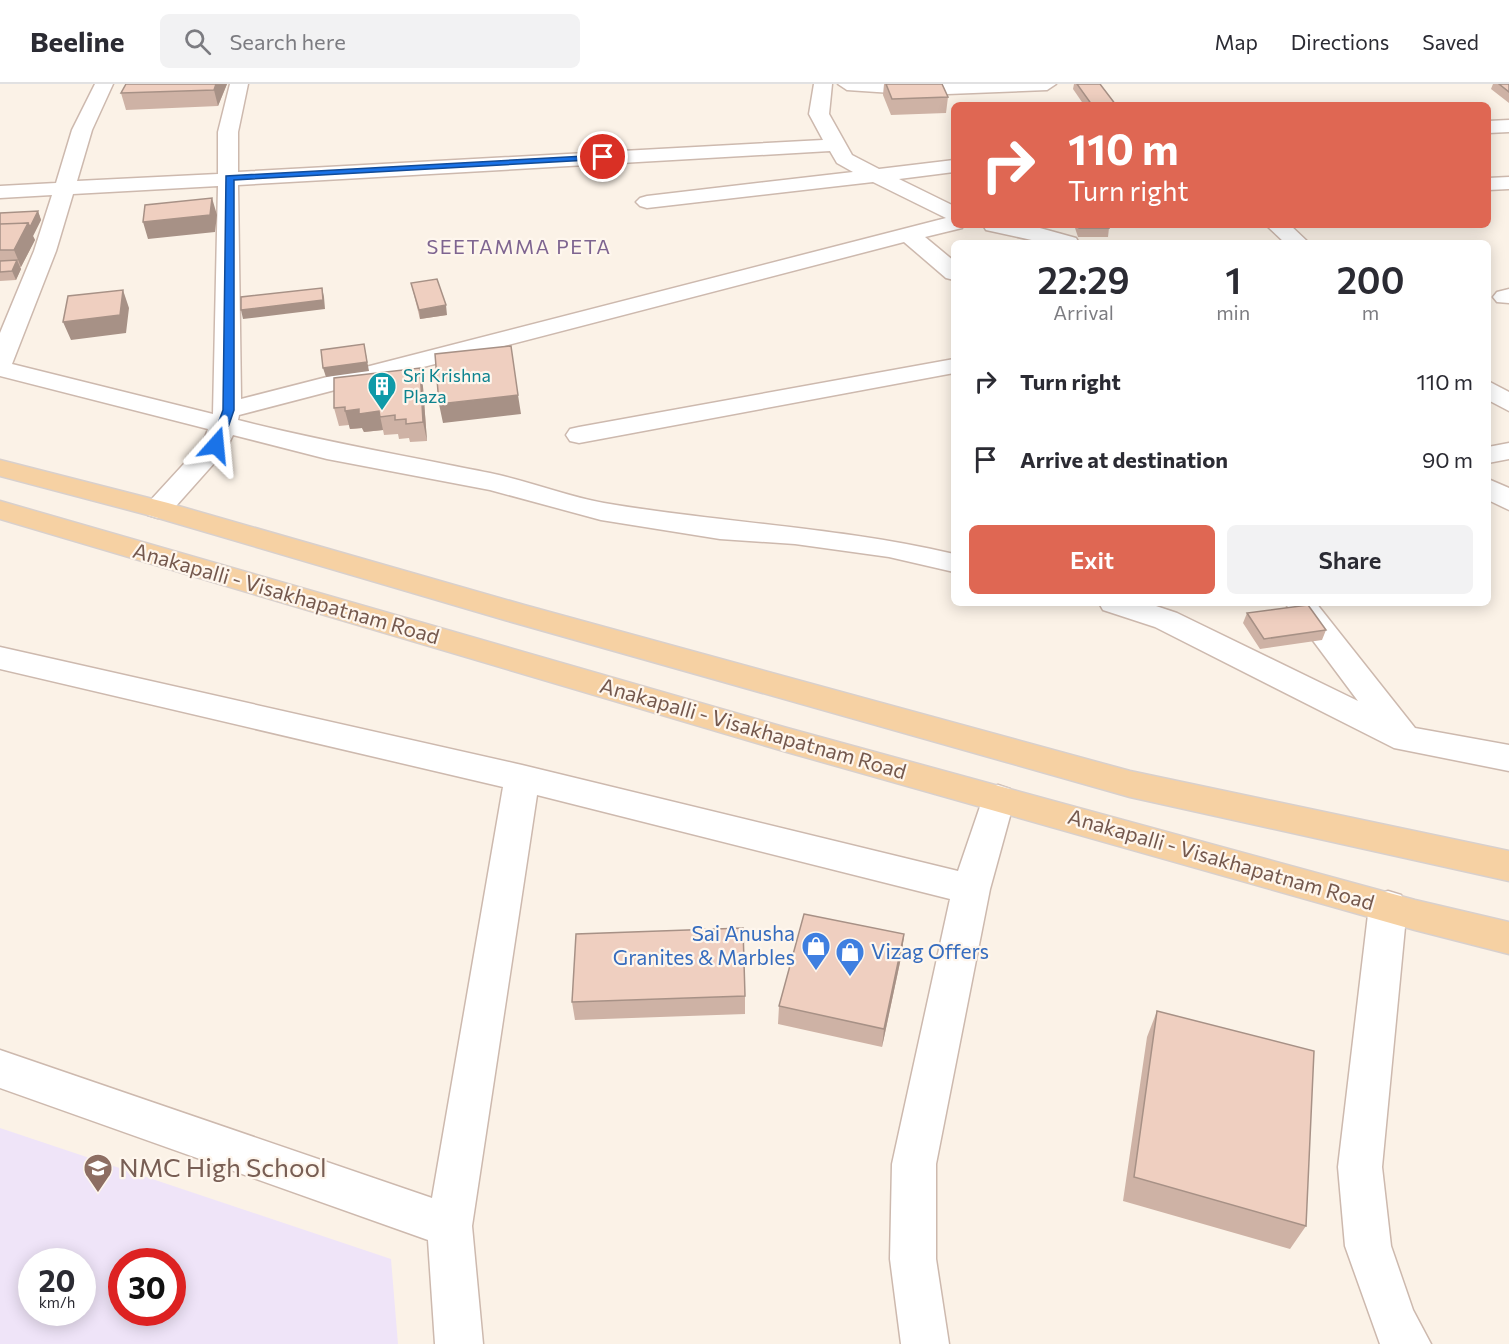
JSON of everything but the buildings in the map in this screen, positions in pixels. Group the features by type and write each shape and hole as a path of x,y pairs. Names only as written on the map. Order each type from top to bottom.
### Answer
{"main road":[{"path":"0,468 158,508 516,613 1130,784 1509,866"},
{"name":"Anakapalli - Visakhapatnam Road","path":"0,510 787,740 1509,938"}],"street":[{"path":"0,363 45,251 82,130 105,84"},
{"path":"158,508 216,445 225,416 228,132 239,84"},
{"path":"823,84 819,114 844,159 951,213"},
{"path":"847,84 966,89 1047,84"},
{"path":"1491,127 1509,126"},
{"path":"0,192 229,177 836,145"},
{"path":"647,202 951,166"},
{"path":"1491,184 1509,183"},
{"path":"225,416 951,224"},
{"path":"1010,228 1058,240"},
{"path":"1280,228 1294,240"},
{"path":"909,235 951,270"},
{"path":"579,435 951,367"},
{"path":"0,368 225,416 327,451 492,482 601,511 720,530 795,536 889,548 951,562"},
{"path":"1491,391 1509,403"},
{"path":"1491,454 1509,451"},
{"path":"1491,489 1509,501"},
{"path":"1123,606 1166,620 1406,739 1509,758"},
{"path":"1302,606 1406,739"},
{"path":"0,658 522,778 971,889"},
{"path":"459,1344 450,1226 522,778"},
{"path":"925,1344 913,1258 914,1164 971,889 998,798"},
{"path":"1388,906 1360,1167 1368,1246 1394,1323 1407,1344"},
{"path":"0,1069 450,1226"}],"shaded area":[{"name":"NMC High School","path":"0,1128 391,1259 398,1344 0,1344"}],"place":[{"name":"Sri Krishna Plaza","path":"382,412"},
{"name":"Sai Anusha Granites & Marbles","path":"816,972"},
{"name":"Vizag Offers","path":"850,978"},
{"name":"NMC High School","path":"98,1194"}],"district":[{"name":"SEETAMMA PETA","path":"519,247"}],"route":[{"path":"216,445 228,410 229,177 603,157"}]}
